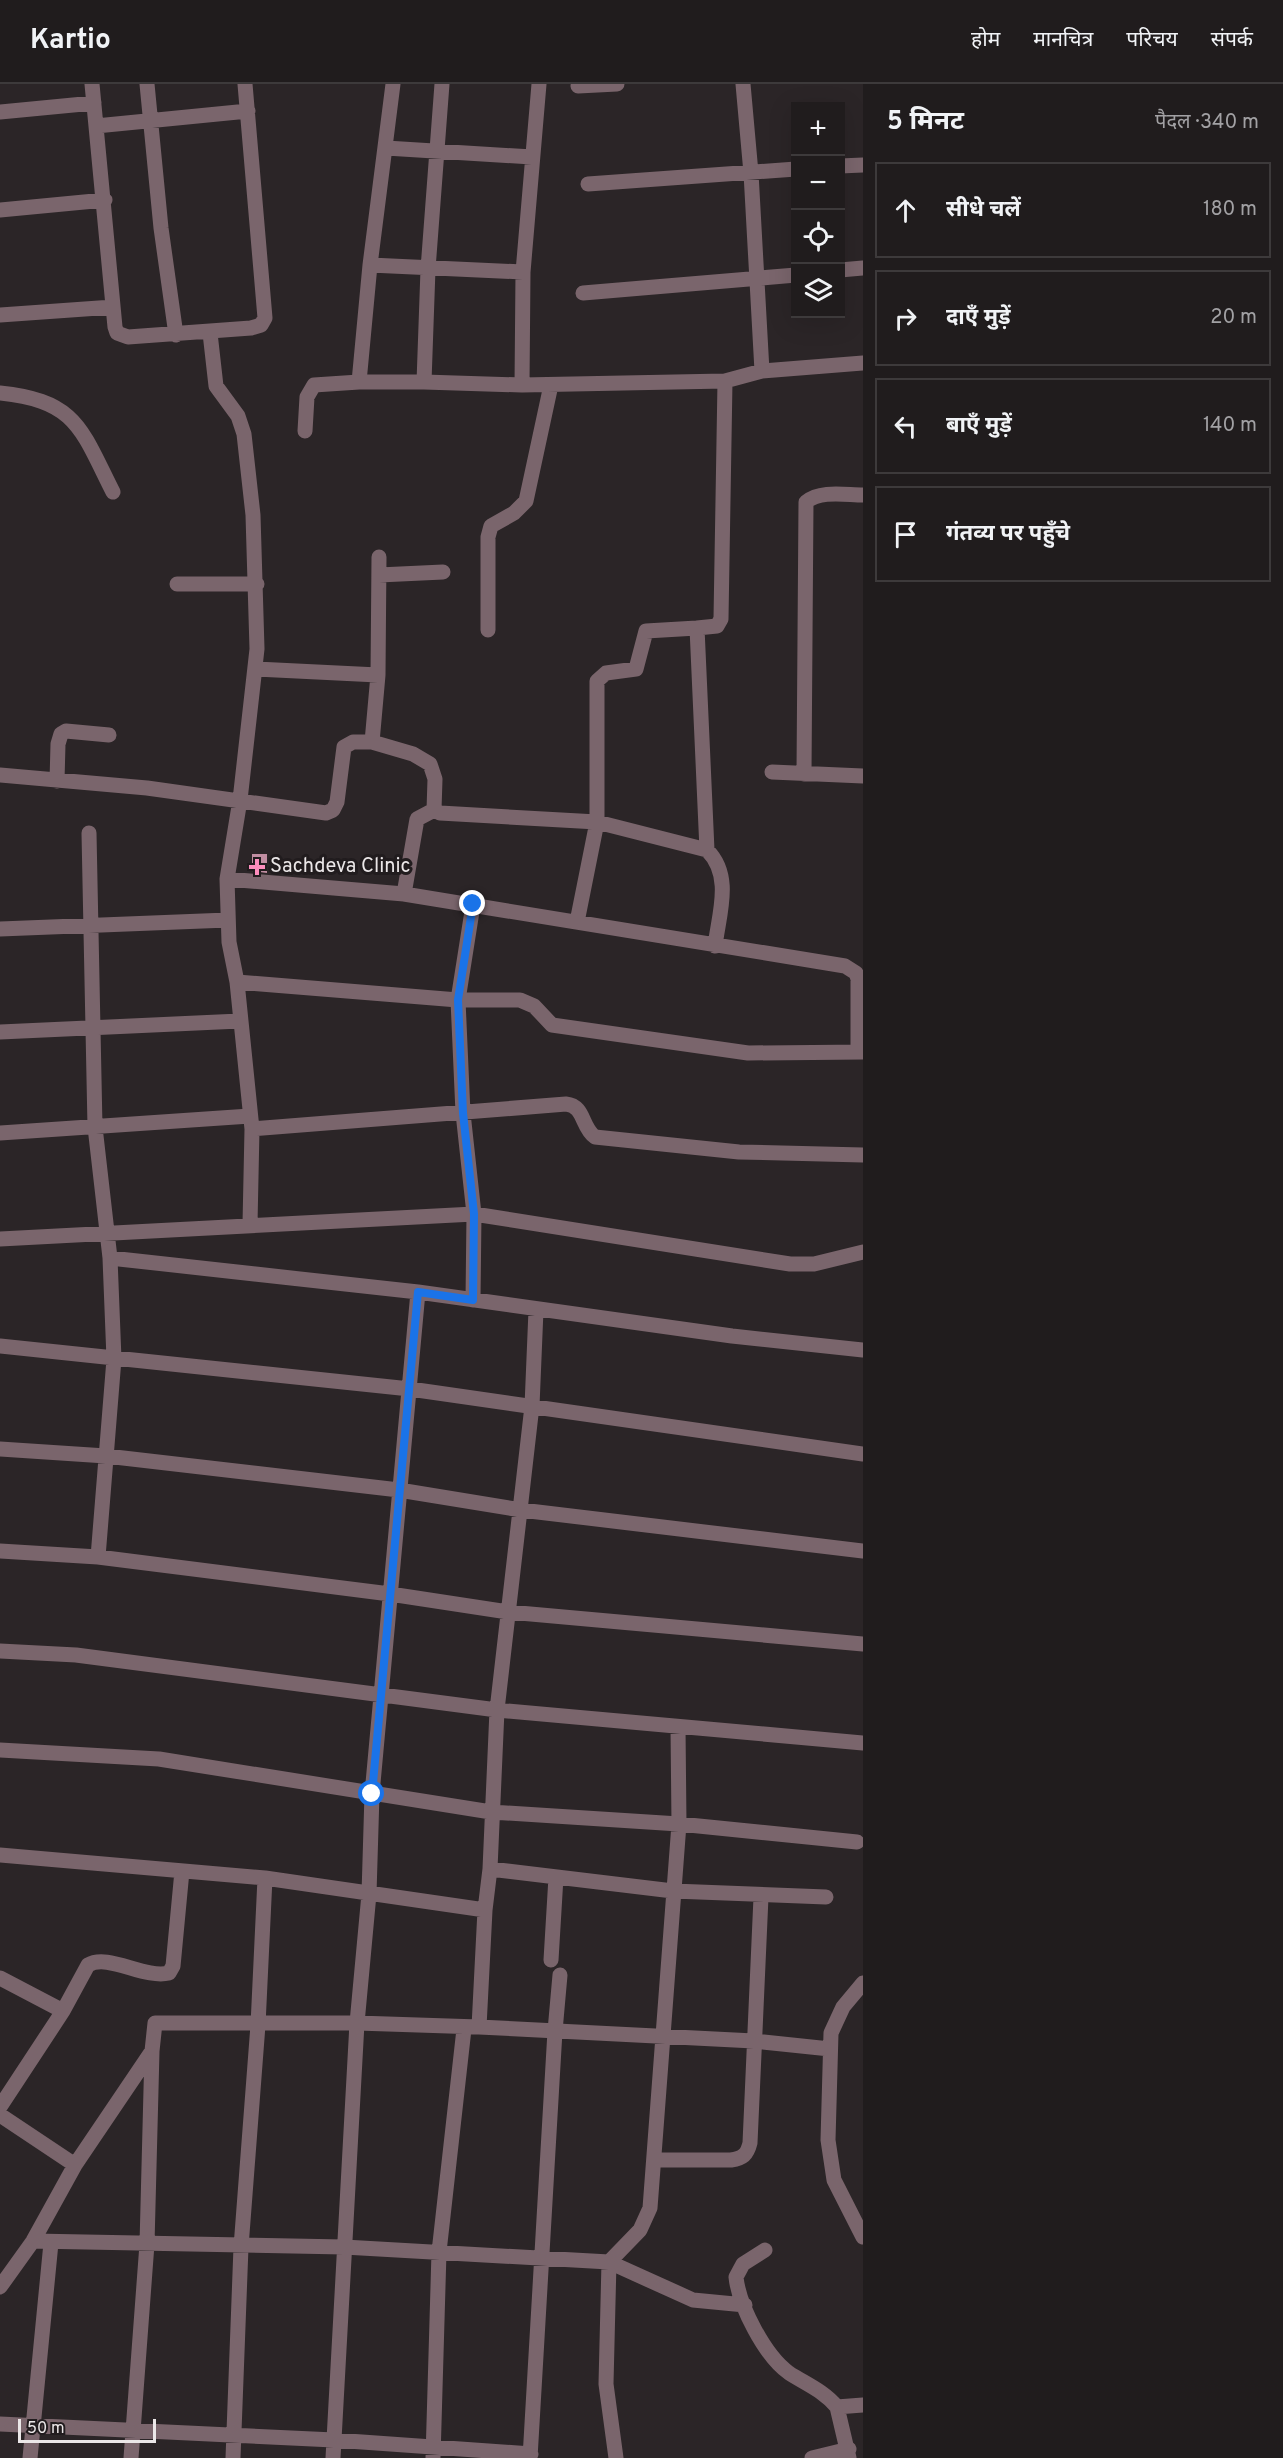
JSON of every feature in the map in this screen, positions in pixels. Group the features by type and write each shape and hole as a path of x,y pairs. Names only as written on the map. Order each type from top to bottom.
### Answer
{"street":[{"path":"92,84 105,200 113,307 117,333 122,336 210,333 251,328 261,325 265,318 245,84"},
{"path":"147,84 176,335"},
{"path":"359,382 370,265 393,84"},
{"path":"424,382 428,269 442,84"},
{"path":"522,385 523,272 538,84"},
{"path":"578,86 617,84"},
{"path":"742,84 751,172 762,371"},
{"path":"0,112 94,103"},
{"path":"96,126 248,111"},
{"path":"386,148 532,157"},
{"path":"845,166 863,165"},
{"path":"588,184 791,170"},
{"path":"0,210 105,200"},
{"path":"370,265 523,272"},
{"path":"845,270 863,268"},
{"path":"583,293 791,275"},
{"path":"0,315 113,307"},
{"path":"210,333 216,386 238,416 244,434 257,584 256,669 240,800 227,879 228,920 237,982 251,1122 250,1224"},
{"path":"305,431 307,397 314,385 359,382 551,385 725,381 762,371 863,363"},
{"path":"577,922 597,822 597,681 606,674 636,669 646,631 717,626 721,619 725,381"},
{"path":"488,630 488,537 491,526 514,513 526,501 551,385"},
{"path":"0,393 30,396 48,402 63,411 84,437 113,492"},
{"path":"804,774 806,502 813,496 863,495"},
{"path":"372,742 378,675 379,557"},
{"path":"379,575 442,572"},
{"path":"177,584 257,584"},
{"path":"697,628 707,850"},
{"path":"256,669 378,675"},
{"path":"57,781 58,744 61,734 66,731 109,735"},
{"path":"0,775 147,788 326,813 333,810 337,802 344,747 353,742 372,742 407,751 430,764 435,779 434,810"},
{"path":"772,772 863,776"},
{"path":"434,810 440,813 597,822 707,850 720,865 723,882 715,946"},
{"path":"404,894 417,819 434,810"},
{"path":"89,833 95,1127 110,1258 114,1359 98,1557"},
{"path":"227,879 404,894 851,968 858,980 861,1052 748,1053 552,1025 534,1006 520,1000 458,1000 237,982"},
{"path":"473,904 458,1000 463,1113 474,1214 473,1300"},
{"path":"0,929 228,920"},
{"path":"0,1032 240,1021"},
{"path":"0,1133 95,1127 463,1113 573,1105 580,1110 587,1132 595,1137 739,1152 863,1155"},
{"path":"0,1239 108,1235 250,1224 474,1214 790,1264 814,1264 863,1252"},
{"path":"110,1258 418,1292 732,1336 863,1350"},
{"path":"333,2458 357,2023 369,1894 372,1794 418,1292"},
{"path":"433,2452 439,2252 471,2028 490,1869 490,1812 497,1710 532,1406 536,1310"},
{"path":"0,1346 410,1389 863,1454"},
{"path":"0,1449 106,1456 399,1490 521,1510 863,1551"},
{"path":"0,1551 98,1557 390,1594 508,1612 863,1644"},
{"path":"0,1651 76,1655 497,1710 863,1743"},
{"path":"616,2458 606,2384 609,2262 640,2230 647,2218 654,2160 673,1891 680,1824 678,1727"},
{"path":"0,1750 159,1759 490,1812 680,1824 857,1842"},
{"path":"0,1855 265,1878 485,1910"},
{"path":"490,1869 673,1891 761,1897 826,1897"},
{"path":"0,2106 63,2011 88,1965 101,1961 153,1974 169,1973 172,1966 182,1870"},
{"path":"551,1960 556,1877"},
{"path":"233,2458 241,2247 258,2025 265,1878"},
{"path":"654,2160 731,2160 741,2158 747,2153 750,2143 761,1897"},
{"path":"0,2424 235,2434 334,2440 433,2452 531,2456 560,1975"},
{"path":"0,1978 63,2011"},
{"path":"863,1983 835,2020 830,2049 830,2167 843,2202 863,2237"},
{"path":"131,2458 147,2244 152,2051 155,2023 258,2025 357,2023 754,2041 830,2049"},
{"path":"0,2287 33,2241 75,2165 152,2051"},
{"path":"0,2115 75,2165"},
{"path":"33,2241 241,2247 344,2247 609,2262 693,2300 745,2305"},
{"path":"30,2458 31,2425 51,2243"},
{"path":"765,2250 738,2270 737,2285 745,2305 761,2341 778,2363 828,2396 837,2407 849,2453 812,2458"},
{"path":"837,2407 863,2405"}],"building":[{"path":"252,854 267,854 267,873 252,871"}],"place":[{"name":"Sachdeva Clinic","path":"257,867"}],"route":[{"path":"372,1794 418,1292 473,1300 474,1214 463,1113 458,1000 473,904"}]}
